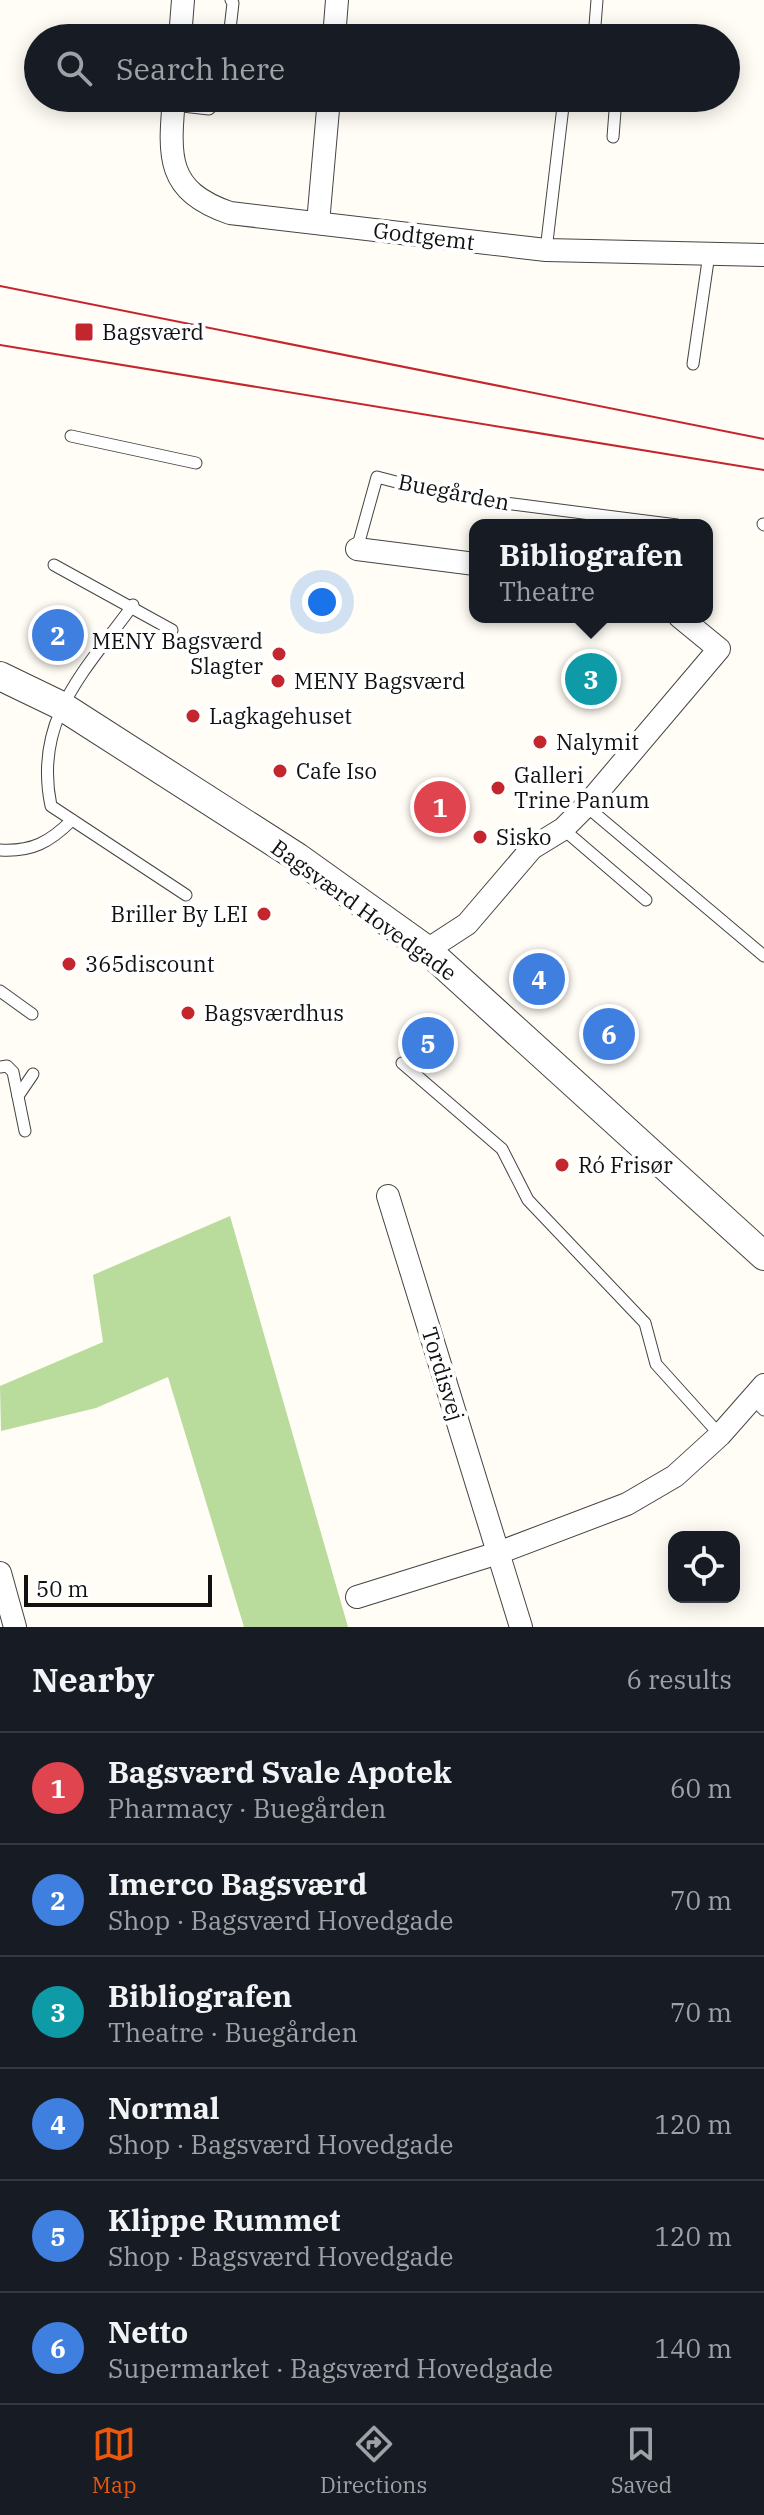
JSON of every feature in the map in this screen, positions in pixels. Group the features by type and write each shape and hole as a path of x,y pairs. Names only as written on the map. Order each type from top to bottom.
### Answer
{"street":[{"path":"181,24 183,0"},
{"path":"335,24 337,0"},
{"name":"Godtgemt","path":"173,112 171,146 174,167 183,184 203,203 230,213 546,250 764,255"},
{"path":"318,223 328,112"},
{"name":"Buegården","path":"357,549 469,563"},
{"path":"427,950 467,924 532,848 563,829 586,806 719,649 687,623"},
{"name":"Bagsværd Hovedgade","path":"0,676 60,705 297,857 427,950 764,1256"},
{"name":"Tordisvej","path":"388,1196 521,1627"},
{"path":"357,1597 498,1553 627,1504 675,1476 760,1398"},
{"path":"0,1573 15,1627"}],"lane":[{"path":"231,0 231,24"},
{"path":"595,24 597,0"},
{"path":"546,250 562,112"},
{"path":"613,137 615,112"},
{"path":"693,364 709,254"},
{"path":"71,436 196,463"},
{"name":"Buegården","path":"357,549 377,477 450,496 630,519"},
{"path":"54,565 133,605 172,630"},
{"path":"133,605 60,705 44,773 51,806 186,895"},
{"path":"586,806 764,956"},
{"path":"0,850 25,852 54,838 72,820"},
{"path":"563,829 646,900"},
{"path":"0,991 32,1014"},
{"path":"402,1063 502,1149 528,1200 645,1323 656,1364 720,1435"},
{"path":"0,1067 7,1066 13,1072 25,1131"},
{"path":"18,1096 33,1074"}],"green space":[{"path":"230,1216 348,1627 244,1627 168,1377 96,1408 1,1431 0,1386 103,1342 93,1275"}],"tram line":[{"path":"0,286 764,439"},
{"path":"0,345 764,470"}],"place":[{"name":"Bagsværd","path":"84,332"},
{"name":"Imerco Bagsværd","path":"58,635"},
{"name":"MENY Bagsværd Slagter","path":"279,654"},
{"name":"Bibliografen","path":"591,679"},
{"name":"MENY Bagsværd","path":"278,681"},
{"name":"Lagkagehuset","path":"193,716"},
{"name":"Nalymit","path":"540,742"},
{"name":"Cafe Iso","path":"280,771"},
{"name":"Galleri Trine Panum","path":"498,788"},
{"name":"Bagsværd Svale Apotek","path":"440,807"},
{"name":"Sisko","path":"480,837"},
{"name":"Briller By LEI","path":"264,914"},
{"name":"365discount","path":"69,964"},
{"name":"Normal","path":"539,979"},
{"name":"Bagsværdhus","path":"188,1013"},
{"name":"Netto","path":"609,1034"},
{"name":"Klippe Rummet","path":"428,1043"},
{"name":"Ró Frisør","path":"562,1165"}]}
